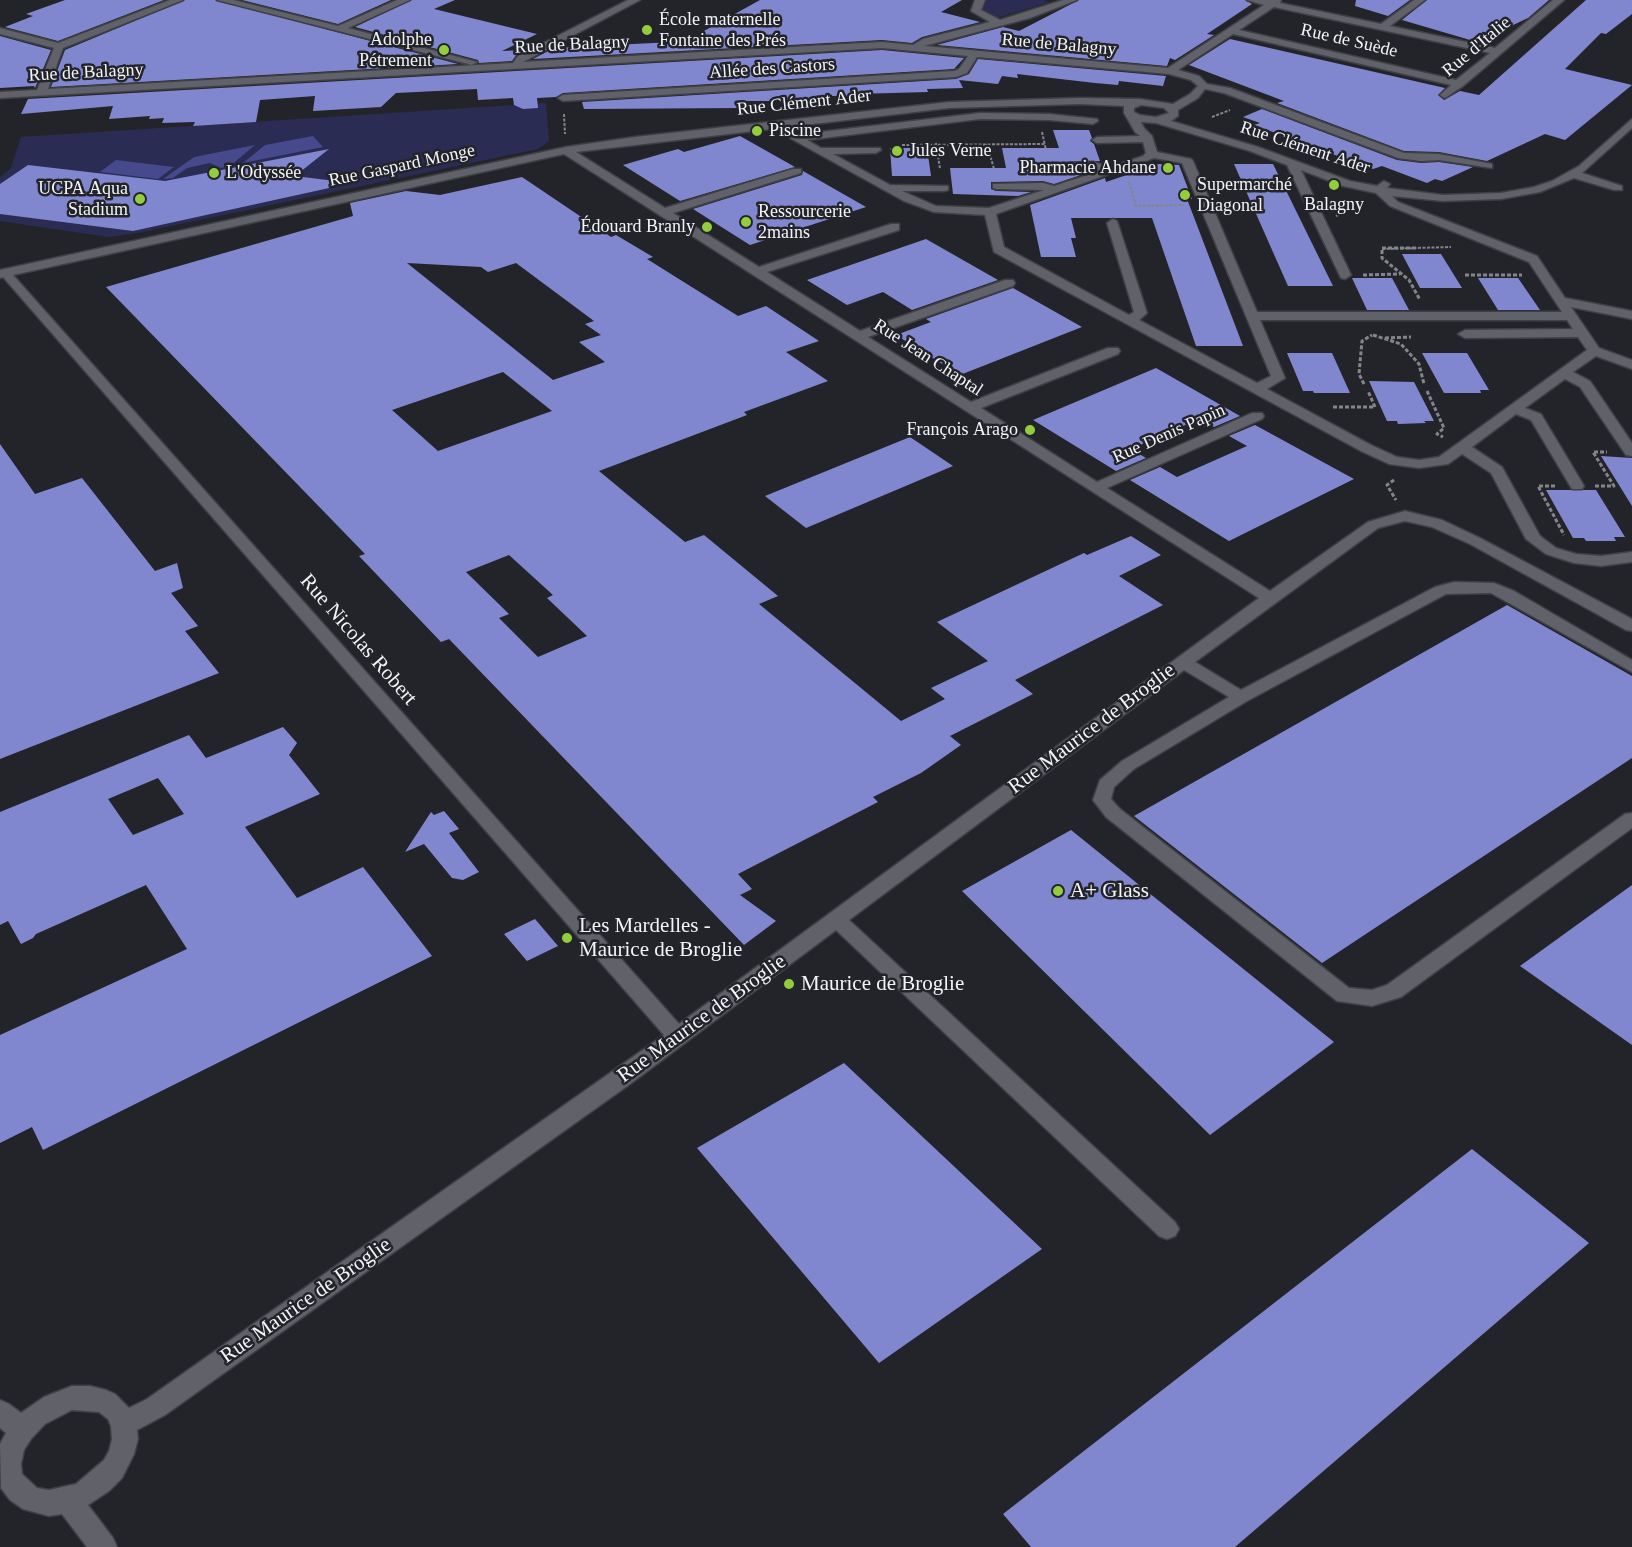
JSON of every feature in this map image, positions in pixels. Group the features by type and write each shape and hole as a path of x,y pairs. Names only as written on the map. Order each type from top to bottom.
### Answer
{"street":[{"path":"0,31 59,46 178,0"},
{"path":"222,0 471,62 473,67"},
{"path":"339,29 405,0"},
{"path":"517,64 521,58 635,0"},
{"path":"980,0 976,11 997,22"},
{"path":"1061,0 1071,0"},
{"path":"913,48 926,41 1027,16 1071,0"},
{"path":"1252,0 1275,2 1496,51"},
{"path":"1383,27 1419,0"},
{"name":"Rue d'Italie","path":"1445,95 1558,0"},
{"path":"1170,70 1275,2"},
{"name":"Rue de Suède","path":"1232,31 1459,84"},
{"name":"Rue de Balagny","path":"0,95 855,45 882,45 1170,70 1196,78 1200,89"},
{"path":"41,93 59,46"},
{"name":"Allée des Castors","path":"563,98 956,74 963,71 974,54"},
{"path":"1147,137 1156,120 1172,116 1174,110 1200,89"},
{"path":"1150,102 1200,89 1226,90 1402,156 1439,157 1488,166"},
{"name":"Rue Clément Ader","path":"566,150 635,140 949,105 1150,102 1167,105 1191,121 1384,191"},
{"name":"Rue Clément Ader","path":"1047,103 1131,114 1156,120 1254,149 1347,184 1427,197 1484,197 1536,190 1578,171 1632,123"},
{"path":"1136,103 1127,108 1139,130 1147,137 1152,154"},
{"path":"1093,121 1000,116 932,121 795,138 908,199 934,209 990,212 1147,158 1152,154 1187,161 1278,378 1256,389"},
{"path":"1620,133 1632,136"},
{"path":"1097,140 1147,137"},
{"name":"Rue Jean Chaptal","path":"566,150 759,270 1270,598"},
{"name":"Rue Gaspard Monge","path":"3,273 566,150"},
{"path":"818,151 876,150"},
{"path":"1292,164 1345,275"},
{"path":"1057,165 1093,165 1112,170"},
{"path":"664,212 797,171"},
{"path":"1578,171 1618,188"},
{"path":"997,186 1043,186 1054,190"},
{"path":"887,188 944,188"},
{"path":"1384,191 1394,204 1533,260 1594,351 1631,364"},
{"path":"990,212 998,249 1394,461 1419,464 1443,461 1594,351"},
{"path":"1113,223 1141,313 1129,320"},
{"path":"759,270 895,227"},
{"name":"Rue Nicolas Robert","path":"3,273 678,1037"},
{"path":"861,335 1009,283"},
{"path":"1561,301 1632,315"},
{"path":"1252,316 1571,316"},
{"path":"1465,334 1582,333"},
{"path":"970,407 1113,351"},
{"path":"1564,373 1586,384 1631,452"},
{"path":"1515,409 1536,417 1577,486"},
{"name":"Rue Denis Papin","path":"1097,488 1257,416"},
{"path":"1462,447 1497,471 1534,539 1551,551 1574,558 1601,561 1632,557"},
{"name":"Rue Maurice de Broglie","path":"124,1424 156,1407 678,1037 1183,662 1373,525 1405,516 1437,523 1475,541 1632,626"},
{"path":"1632,667 1494,588 1454,587 1442,590 1240,697 1128,765 1106,784 1102,800 1113,813 1344,995 1372,998 1394,992 1632,819"},
{"path":"1183,662 1240,697"},
{"path":"836,919 1167,1229"},
{"path":"72,1398 90,1398 106,1402 117,1411 124,1424 125,1439 121,1454 113,1469 85,1493 68,1500 49,1503 32,1500 19,1491 10,1479 8,1464 12,1446 22,1430 36,1416 53,1405 72,1398"},
{"path":"0,1412 22,1430"},
{"path":"68,1500 104,1547"}],"path":[{"path":"932,121 940,170"},
{"path":"987,144 994,169"},
{"path":"876,150 888,145 1045,144"},
{"path":"1112,170 1126,174 1136,206 1206,205"},
{"path":"1319,219 1334,218 1350,210 1351,204 1359,197 1384,191"},
{"path":"1430,316 1409,280 1382,258 1382,248 1466,247 1483,240"},
{"path":"1345,275 1401,274"},
{"path":"1466,275 1544,275"},
{"path":"1354,316 1366,331 1401,344 1419,364 1424,384"},
{"path":"1364,384 1359,374 1362,341 1373,335"},
{"path":"1338,412 1330,407 1375,407 1368,391"},
{"path":"1427,391 1444,428 1437,434 1462,447"}],"shaded area":[{"path":"987,0 1050,2 997,18 982,10"},
{"name":"L'Odyssée","path":"546,103 549,141 538,149 109,237 0,221 0,177 11,168 21,137"},
{"path":"313,136 323,147 243,163 265,145"},
{"path":"255,145 230,166 221,168 210,163 187,168 173,178 163,179 194,157"},
{"path":"116,160 174,167 158,179 100,172"}],"building":[{"path":"65,0 164,0 58,41 5,27 33,16 26,14"},
{"path":"185,0 215,0 458,64 51,87 65,50"},
{"path":"242,0 391,0 338,24"},
{"path":"412,0 455,0 434,9 537,34 502,51 525,50 517,54 512,61 479,63 478,60 355,27"},
{"path":"760,0 962,0 941,12 980,22 922,37 912,43 882,40 533,59 554,48 673,42 672,37 705,35 704,31"},
{"path":"1079,0 1245,0 1252,4 1207,34 1214,35 1175,60 1170,58 1167,66 937,45 1003,27 1019,31"},
{"path":"1356,0 1410,0 1388,16 1355,6"},
{"path":"1427,0 1549,0 1528,18 1477,42 1402,20"},
{"path":"1586,0 1632,0 1632,14 1606,34 1601,33 1565,69 1632,85 1565,140 1545,134 1487,161 1439,152 1404,151 1277,103 1284,101 1189,65 1230,39 1445,88 1438,95 1444,100 1460,91 1479,95"},
{"path":"0,36 51,50 35,88 34,86 0,88"},
{"path":"882,50 964,58 954,69 563,93 556,97 537,98 538,108 523,109 514,105 513,98 478,100 477,89 396,93 381,107 313,111 315,96 260,100 256,122 193,126 195,122 162,123 164,118 149,119 150,116 109,119 113,106 21,114 28,99"},
{"path":"978,59 1166,76 1163,86 1119,81 1118,85 1017,74 1018,78 1002,76 998,84 959,80 963,88 927,89 928,92 823,96 823,101 741,101 741,108 584,109 582,102 956,79 969,74"},
{"path":"1262,109 1397,160 1421,163 1439,162 1473,167 1442,181 1435,179 1427,183 1382,166 1373,169 1254,125 1260,123 1243,117"},
{"path":"1053,130 1089,130 1092,138 1090,141 1094,144 1100,161 1053,162 1051,169 1093,171 1054,184 1043,181 991,182 991,189 996,191 1031,192 1018,196 953,194 950,168 1006,168 1002,148 1059,148"},
{"path":"740,136 795,167 680,201 623,165 678,149 684,152"},
{"path":"890,148 927,148 931,176 892,176"},
{"name":"UCPA Aqua Stadium","path":"329,149 295,176 343,182 343,185 133,231 0,214 0,184 28,165 165,181"},
{"path":"1159,164 1179,165 1192,199 1187,199 1243,346 1196,346 1152,218 1071,218 1076,238 1071,238 1076,257 1041,257 1030,205 1105,178 1106,182"},
{"path":"1234,164 1273,164 1333,286 1288,286"},
{"path":"803,171 866,207 750,245 693,209 802,175"},
{"path":"522,177 611,237 616,235 653,257 647,259 738,316 766,306 819,341 786,352 828,381 744,412 747,415 599,471 685,542 704,535 778,596 759,604 901,721 945,699 931,688 988,661 937,622 1084,553 1087,555 1131,536 1161,555 1119,576 1163,605 1015,680 1033,694 950,736 961,745 921,773 873,797 878,802 738,874 752,889 740,895 776,921 744,945 449,639 441,642 359,556 365,554 106,287 353,216 350,203 406,191 440,195","holes":["407,263 481,267 488,272 516,263 594,321 585,324 601,335 579,342 605,362 553,380","503,372 552,411 438,451 392,410","509,555 553,595 547,598 587,636 538,657 499,618 509,614 466,572"]},
{"path":"926,239 998,280 912,310 883,292 847,305 807,280"},
{"path":"1402,254 1441,254 1462,288 1420,288"},
{"path":"1352,278 1392,278 1409,310 1367,310"},
{"path":"1478,278 1518,278 1540,310 1498,310"},
{"path":"1013,288 1082,327 960,375 896,335 931,322 926,319"},
{"path":"1287,353 1332,353 1350,393 1303,391"},
{"path":"1422,353 1467,353 1489,390 1480,390 1481,393 1444,393"},
{"path":"1156,368 1240,416 1214,427 1199,419 1131,449 1146,458 1116,471 1033,420"},
{"path":"1369,381 1414,382 1434,421 1398,424 1397,421 1387,421"},
{"path":"1255,425 1354,479 1229,541 1130,480 1160,467 1177,477 1247,446 1229,436"},
{"path":"910,437 953,466 806,528 765,496"},
{"path":"0,444 35,494 82,478 155,571 177,563 183,588 171,593 198,626 185,631 219,673 0,759"},
{"path":"1601,456 1632,458 1632,506"},
{"path":"1546,490 1596,490 1625,537 1614,537 1616,541 1586,541 1584,538 1573,538"},
{"path":"1507,605 1632,676 1632,758 1322,963 1134,816"},
{"path":"283,727 297,743 289,755 320,794 245,827 297,898 363,867 432,956 43,1150 32,1127 0,1143 0,1035 187,949 146,885 36,934 21,944 8,921 0,925 0,812 189,735 206,758","holes":["158,778 184,814 133,835 108,799"]},
{"path":"444,811 459,829 449,833 479,872 463,880 452,878 424,844 405,852 431,812 434,815"},
{"path":"1071,830 1334,1042 1210,1135 962,891"},
{"path":"1632,885 1632,1045 1520,966"},
{"path":"535,919 558,946 527,961 504,934"},
{"path":"844,1063 1042,1249 879,1363 697,1148"},
{"path":"1472,1149 1589,1243 1235,1547 1031,1547 1003,1514"}],"place":[{"name":"École maternelle Fontaine des Prés","path":"647,30"},
{"name":"Adolphe Pétrement","path":"444,50"},
{"name":"Piscine","path":"757,131"},
{"name":"Jules Verne","path":"897,151"},
{"name":"Pharmacie Ahdane","path":"1168,168"},
{"name":"L'Odyssée","path":"214,173"},
{"name":"Balagny","path":"1334,185"},
{"name":"Supermarché Diagonal","path":"1185,195"},
{"name":"UCPA Aqua Stadium","path":"140,199"},
{"name":"Ressourcerie 2mains","path":"746,222"},
{"name":"Édouard Branly","path":"707,227"},
{"name":"François Arago","path":"1030,430"},
{"name":"A+ Glass","path":"1058,891"},
{"name":"Les Mardelles - Maurice de Broglie","path":"567,938"},
{"name":"Maurice de Broglie","path":"789,984"}]}
